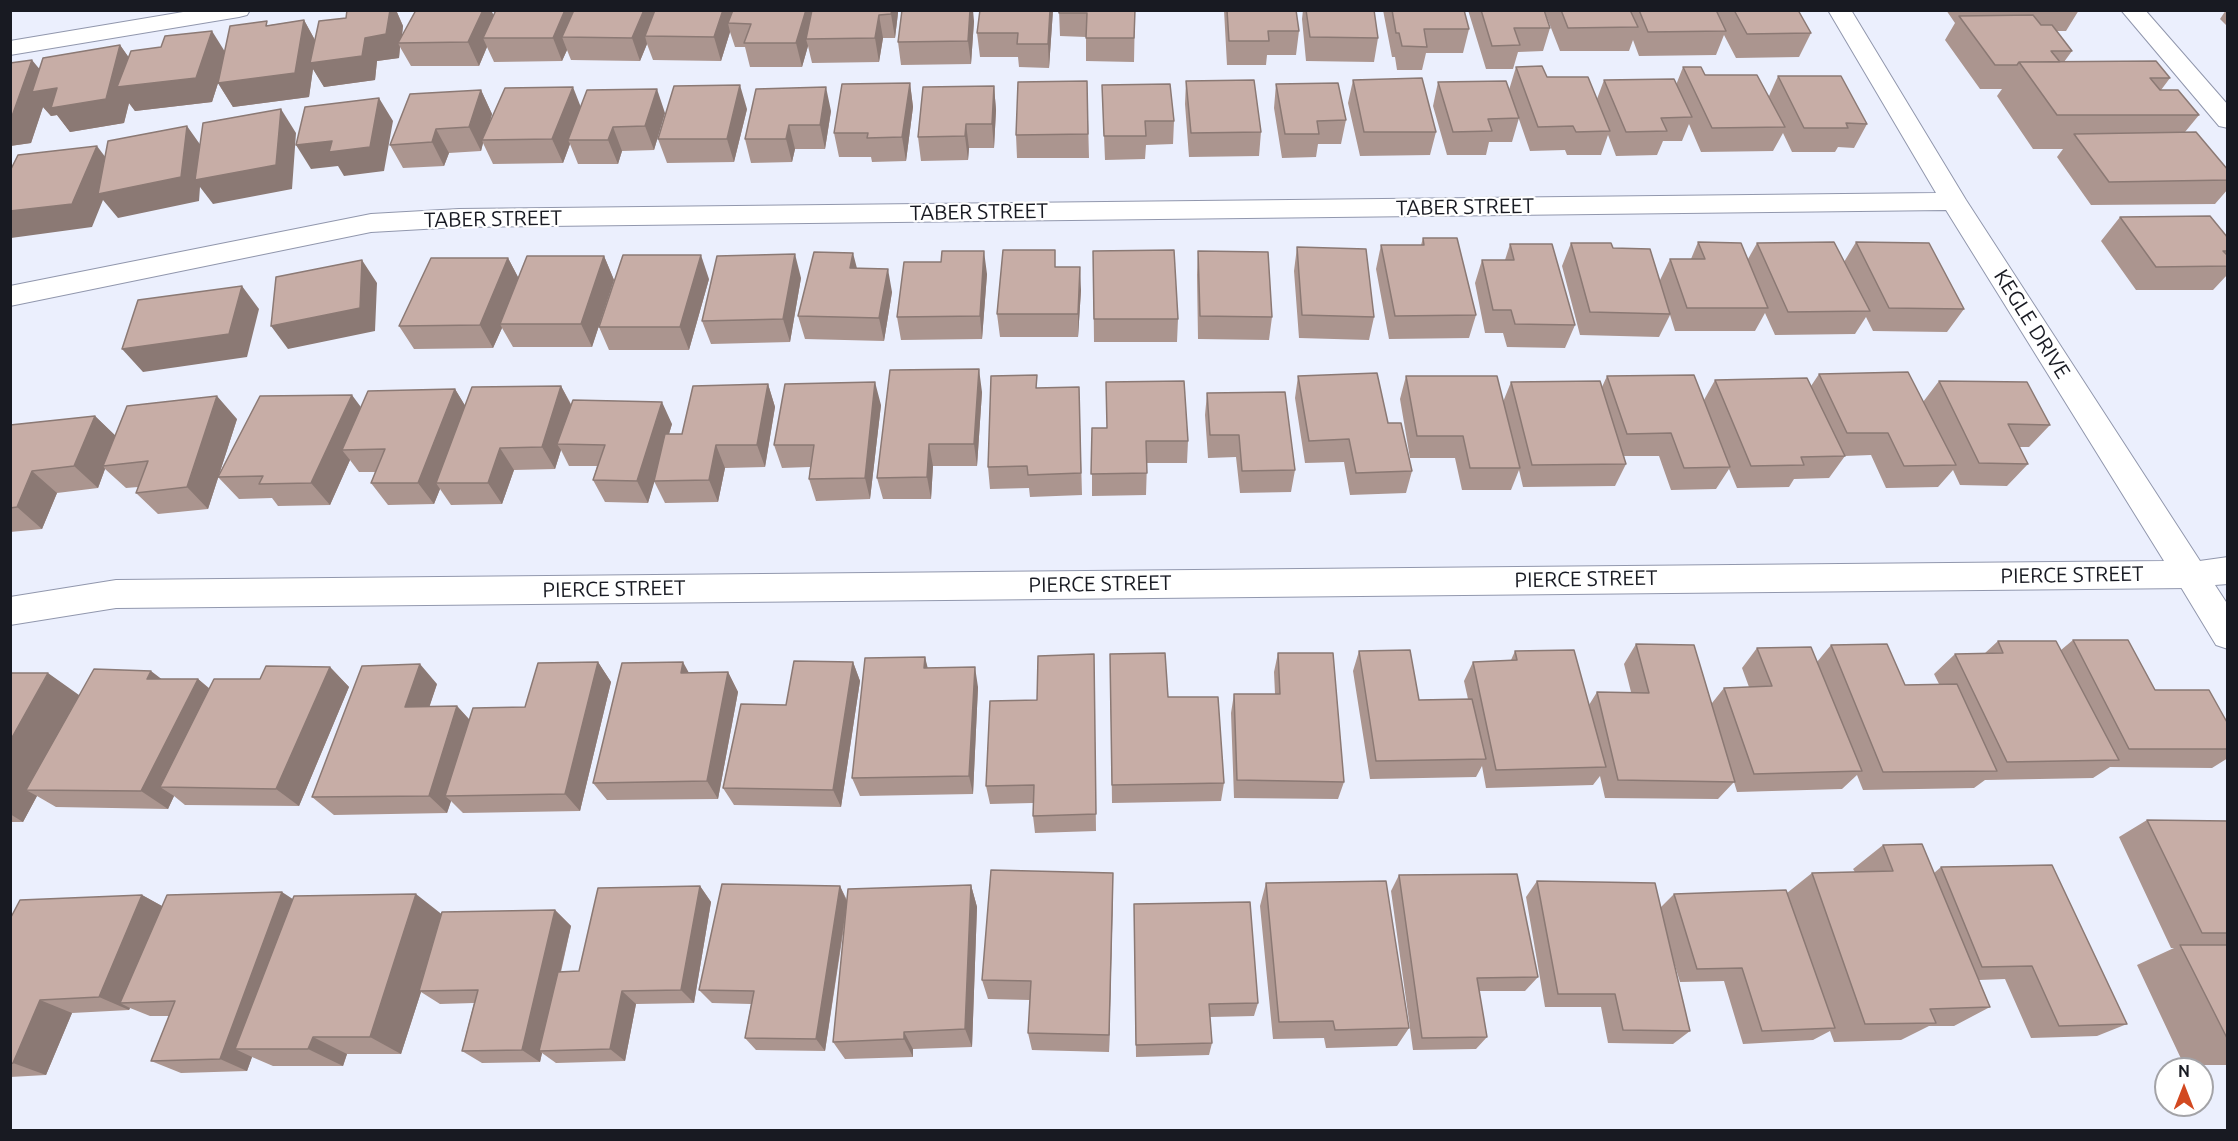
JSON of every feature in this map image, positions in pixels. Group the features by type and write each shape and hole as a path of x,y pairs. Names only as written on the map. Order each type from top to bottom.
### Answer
{"street":[{"path":"10,48 239,10"},
{"name":"KEGLE DRIVE","path":"1839,10 1954,201 2228,635"},
{"path":"2132,10 2228,121"},
{"name":"TABER STREET","path":"10,296 382,222 459,218 1954,201"},
{"name":"PIERCE STREET","path":"10,612 116,594 2190,574 2228,570"}],"building":[{"path":"347,10 390,10 386,34 365,38 362,56 310,63 319,21 346,18"},
{"path":"416,10 483,10 468,42 398,43"},
{"path":"496,10 565,10 553,38 483,38"},
{"path":"574,10 644,10 632,38 562,37"},
{"path":"655,10 723,10 714,37 645,36"},
{"path":"733,10 806,10 796,43 744,43 751,24 728,23"},
{"path":"812,10 892,10 891,14 879,15 875,38 806,39"},
{"path":"902,10 970,10 968,41 898,42"},
{"path":"980,10 1050,10 1048,44 1017,44 1018,33 977,33"},
{"path":"1059,10 1135,10 1134,38 1086,38 1087,13 1059,13"},
{"path":"1227,10 1296,10 1299,31 1268,31 1269,41 1229,41"},
{"path":"1306,10 1374,10 1378,38 1310,37"},
{"path":"1392,10 1464,10 1469,29 1424,29 1427,47 1402,46 1399,33 1396,33"},
{"path":"1481,10 1544,10 1550,28 1514,28 1520,45 1492,46"},
{"path":"1561,10 1630,10 1638,27 1568,28"},
{"path":"1639,10 1716,10 1726,31 1648,32"},
{"path":"1734,10 1798,10 1811,33 1747,34"},
{"path":"2033,15 2041,25 2052,25 2072,51 2051,51 2060,62 2019,62 2017,65 1995,65 1959,16"},
{"path":"304,20 295,73 218,83 230,26 267,21 266,26"},
{"path":"212,31 196,78 117,87 131,51 161,47 165,36"},
{"path":"120,45 106,99 51,108 57,88 32,92 43,58"},
{"path":"32,60 11,119 10,119 10,63"},
{"path":"2156,61 2170,78 2150,78 2160,90 2178,90 2199,115 2057,115 2019,62"},
{"path":"1542,66 1547,77 1588,77 1610,131 1576,132 1573,126 1538,127 1516,67"},
{"path":"1683,67 1701,67 1705,75 1757,75 1785,127 1712,128"},
{"path":"1778,76 1841,76 1867,124 1846,123 1848,128 1804,128"},
{"path":"1422,78 1436,132 1364,132 1353,80"},
{"path":"1674,79 1692,117 1661,118 1667,131 1626,132 1604,80"},
{"path":"1254,80 1261,132 1191,133 1186,81"},
{"path":"1087,81 1088,134 1016,135 1018,82"},
{"path":"1506,81 1519,118 1488,119 1492,131 1453,132 1438,82"},
{"path":"910,83 902,137 867,138 868,133 834,133 842,84"},
{"path":"1338,83 1346,120 1317,121 1319,134 1285,134 1276,84"},
{"path":"1170,84 1174,121 1145,121 1146,136 1104,136 1102,85"},
{"path":"740,85 727,139 658,139 674,86"},
{"path":"994,86 992,124 966,124 965,136 918,137 923,87"},
{"path":"573,87 552,139 482,140 505,88"},
{"path":"826,87 820,125 789,125 786,139 745,139 756,89"},
{"path":"657,89 645,126 613,127 608,140 568,140 587,90"},
{"path":"481,90 469,127 436,129 432,142 390,145 410,94"},
{"path":"379,98 370,147 329,152 332,141 296,145 305,107"},
{"path":"281,109 276,165 195,180 203,123"},
{"path":"187,126 181,177 98,194 108,141"},
{"path":"2196,132 2228,170 2228,180 2109,182 2074,134"},
{"path":"97,146 72,204 10,211 10,171 18,155"},
{"path":"2210,216 2228,238 2228,251 2223,251 2228,256 2228,266 2156,267 2120,217"},
{"path":"1423,238 1457,238 1476,315 1395,316 1381,245 1424,245"},
{"path":"1698,242 1741,243 1768,308 1687,308 1670,259 1705,259"},
{"path":"1834,242 1870,311 1788,312 1757,243"},
{"path":"1856,242 1929,243 1964,309 1889,308"},
{"path":"1571,243 1611,243 1613,248 1650,249 1670,314 1590,312"},
{"path":"1510,244 1552,244 1575,325 1515,324 1511,310 1493,310 1482,260 1514,260"},
{"path":"1297,247 1366,249 1374,317 1302,315"},
{"path":"1003,250 1055,250 1055,267 1080,267 1078,314 997,314"},
{"path":"1174,250 1178,319 1094,319 1093,251"},
{"path":"942,251 984,251 980,316 897,317 904,262 941,262"},
{"path":"1198,251 1268,252 1272,317 1200,316"},
{"path":"814,252 853,253 850,268 888,269 879,318 798,316"},
{"path":"795,254 783,319 702,321 717,256"},
{"path":"623,255 701,255 680,327 599,327"},
{"path":"527,256 604,256 581,324 500,324"},
{"path":"431,258 508,258 480,325 399,326"},
{"path":"362,260 360,308 271,326 276,277"},
{"path":"242,286 229,334 122,349 138,300"},
{"path":"979,369 974,444 929,444 927,477 877,478 890,370"},
{"path":"1908,372 1956,465 1904,466 1888,433 1847,433 1819,374"},
{"path":"1377,373 1388,423 1401,423 1412,471 1356,473 1349,439 1309,441 1298,376"},
{"path":"1037,375 1036,388 1079,387 1081,473 1028,475 1027,466 988,467 991,376"},
{"path":"1694,375 1730,467 1684,468 1671,433 1627,434 1607,376"},
{"path":"1406,376 1497,376 1520,468 1470,468 1463,436 1417,436"},
{"path":"1807,378 1845,456 1801,457 1804,465 1751,466 1715,380"},
{"path":"1184,381 1188,441 1146,441 1147,473 1091,474 1092,428 1107,428 1106,382"},
{"path":"1600,381 1626,464 1532,465 1511,382"},
{"path":"1939,381 2027,382 2050,425 2008,424 2028,464 1979,463"},
{"path":"875,382 865,478 809,479 814,445 774,445 785,384"},
{"path":"768,384 757,445 716,445 709,480 654,481 665,434 682,434 693,386"},
{"path":"561,386 542,447 500,448 488,483 436,483 472,387"},
{"path":"455,389 418,483 371,483 385,449 342,450 368,391"},
{"path":"1285,392 1295,470 1242,471 1239,435 1210,435 1207,393"},
{"path":"352,395 311,483 259,484 263,476 218,477 260,396"},
{"path":"217,396 187,487 136,493 148,461 103,466 127,406"},
{"path":"573,400 662,402 637,481 593,480 605,445 557,444"},
{"path":"95,416 74,466 32,471 17,507 10,508 10,425"},
{"path":"2073,640 2128,640 2155,690 2209,690 2228,724 2228,749 2129,749"},
{"path":"1998,641 2056,641 2119,760 2007,762 1955,654 2003,653"},
{"path":"1636,644 1694,645 1735,782 1618,780 1597,692 1649,693"},
{"path":"1887,644 1905,685 1957,684 1997,771 1883,772 1831,645"},
{"path":"1811,647 1862,771 1754,774 1724,688 1772,686 1757,648"},
{"path":"1410,650 1419,700 1472,699 1486,759 1376,761 1359,651"},
{"path":"1574,650 1606,767 1496,770 1473,662 1517,660 1515,651"},
{"path":"1165,653 1168,697 1218,697 1224,783 1112,785 1110,654"},
{"path":"1278,653 1333,653 1344,782 1237,780 1234,694 1280,694"},
{"path":"1094,654 1096,814 1033,816 1034,785 986,786 990,701 1037,700 1038,656"},
{"path":"925,657 924,668 975,667 969,776 852,778 865,658"},
{"path":"794,661 853,662 833,790 723,788 741,704 786,705"},
{"path":"598,662 565,794 445,796 473,708 525,707 538,663"},
{"path":"683,662 681,673 728,672 707,781 593,783 622,663"},
{"path":"420,664 405,707 457,706 429,796 312,797 362,666"},
{"path":"266,666 330,667 276,789 160,787 214,679 260,679"},
{"path":"94,669 151,671 147,679 198,679 141,791 26,790"},
{"path":"10,673 48,673 10,741"},
{"path":"2147,820 2228,821 2228,933 2202,933"},
{"path":"1922,844 1990,1007 1930,1009 1936,1023 1865,1024 1812,873 1893,871 1883,845"},
{"path":"2052,865 2127,1024 2059,1026 2032,966 1982,967 1941,867"},
{"path":"991,870 1113,873 1109,1035 1028,1033 1031,981 982,980"},
{"path":"1517,874 1538,977 1477,978 1487,1037 1422,1038 1399,875"},
{"path":"1386,881 1409,1028 1335,1030 1333,1021 1279,1022 1266,883"},
{"path":"1537,881 1655,883 1690,1031 1623,1030 1615,994 1558,994"},
{"path":"722,884 840,886 816,1039 745,1038 754,991 699,990"},
{"path":"971,885 965,1029 904,1032 904,1039 833,1042 848,889"},
{"path":"700,886 681,990 622,991 610,1049 539,1051 558,972 579,971 598,888"},
{"path":"1786,890 1835,1028 1762,1031 1742,968 1697,969 1674,894"},
{"path":"282,892 220,1059 151,1061 175,1001 120,1003 167,895"},
{"path":"416,894 370,1037 313,1037 308,1049 235,1049 294,896"},
{"path":"142,895 99,997 40,1000 13,1063 10,1064 10,919 20,900"},
{"path":"1250,902 1258,1003 1209,1004 1212,1043 1136,1045 1134,904"},
{"path":"555,910 522,1050 462,1051 478,990 419,991 442,912"},
{"path":"2180,945 2228,945 2228,1040"}]}
